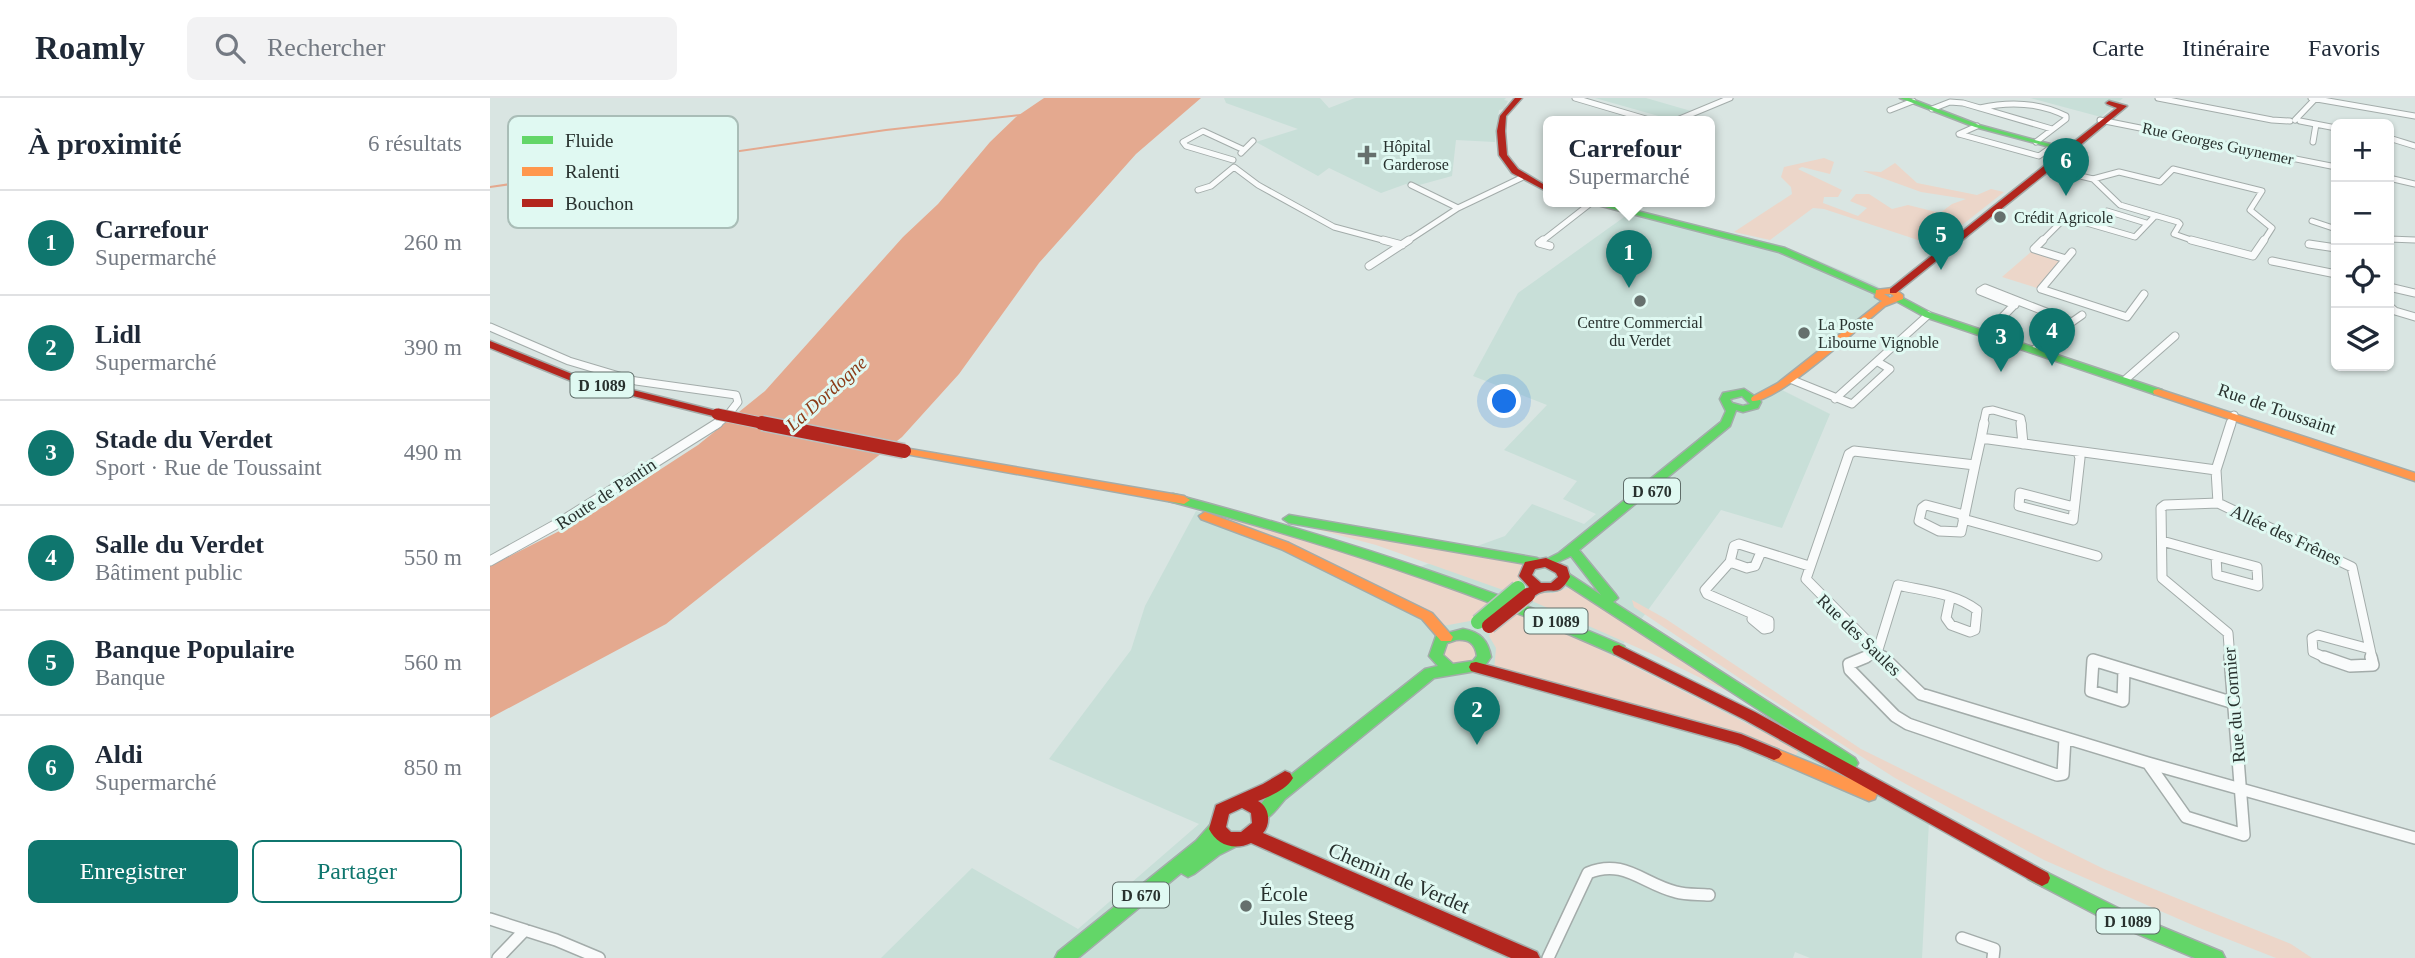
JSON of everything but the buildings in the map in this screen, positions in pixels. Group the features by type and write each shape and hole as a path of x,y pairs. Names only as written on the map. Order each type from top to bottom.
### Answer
{"main road":[{"path":"1516,98 1504,113 1501,143 1507,164 1521,178 1543,187"},
{"path":"1908,100 1978,126 2061,149"},
{"path":"1751,396 1771,386 1888,296 2047,168 2061,149 2117,107"},
{"name":"Rue de Toussaint","path":"1611,207 1782,250 1928,316 2126,379 2415,477"},
{"path":"1751,396 1754,406 1736,407 1725,400 1727,394 1734,392 1751,396 1790,379 1888,296"},
{"name":"D 1089","path":"490,344 567,375 718,418 1174,498 1374,552 1464,584 1569,626 1688,684 2042,878 2120,918 2216,958"},
{"name":"D 670","path":"1564,575 1568,560 1733,425 1736,407"},
{"name":"D 670","path":"1543,562 1563,556 1726,424 1731,411 1736,407"},
{"path":"1009,469 1152,501 1230,525 1285,546 1427,616 1453,635 1479,640 1483,645 1484,657 1476,667"},
{"path":"1174,498 1558,566 1564,575 1822,743 1912,807"},
{"path":"1576,553 1604,592 1657,635"},
{"path":"1527,588 1525,572 1543,562"},
{"path":"1564,575 1555,587 1527,588 1484,624 1453,635 1437,645 1436,656 1282,781 1222,810 1216,823 1220,834 1231,841 1251,836 1260,826 1261,814 1279,794 1430,673 1449,669 1463,671 1476,667 1741,740 1889,803 2042,878"},
{"path":"1479,640 1484,624"},
{"path":"1436,656 1449,669"},
{"path":"1242,802 1254,805 1261,814"},
{"name":"D 670","path":"1064,958 1202,846 1217,829"},
{"name":"Chemin de Verdet","path":"1251,836 1531,958"},
{"name":"D 670","path":"1078,958 1213,850 1231,841"}],"street":[{"path":"1575,98 1636,116"},
{"path":"1686,116 1730,98"},
{"path":"2158,98 2272,120 2331,127"},
{"path":"2295,121 2313,98 2415,116"},
{"path":"1889,110 1908,100"},
{"path":"1980,108 2005,101 2018,102 2066,116 2066,119 2036,142"},
{"path":"1932,109 1956,102 2052,130"},
{"name":"Rue Georges Guynemer","path":"2117,107 2331,166"},
{"path":"2313,142 2316,124"},
{"path":"1978,126 1959,134 2039,156 2061,149"},
{"path":"1244,150 1203,131 1192,135 1183,144 1234,164 1258,185 1334,227 1402,245"},
{"path":"2394,140 2415,146"},
{"path":"1198,190 1211,186 1253,141"},
{"path":"2047,168 2093,179 2119,172 2160,182 2173,169 2262,191 2250,210 2272,228 2253,256 2179,237 2174,234 2180,224 2120,205 2093,179"},
{"path":"1368,266 1458,208 1521,178"},
{"path":"2394,179 2415,184"},
{"path":"1411,185 1458,208"},
{"path":"1550,246 1539,243 1585,207"},
{"path":"2122,216 2129,209"},
{"path":"2107,211 2146,223"},
{"path":"2144,294 2127,317 2041,289 2069,256 2034,249 2066,217 2134,237 2155,216"},
{"path":"2312,221 2331,227"},
{"path":"2394,239 2415,240"},
{"path":"2309,244 2331,247"},
{"path":"2272,261 2331,273"},
{"path":"2394,288 2415,293"},
{"path":"1986,334 2017,303 2072,323"},
{"path":"2391,308 2415,317"},
{"path":"2035,349 2082,315"},
{"path":"1835,398 1928,316"},
{"path":"490,327 569,361 636,381 736,395 738,402 734,409 718,418"},
{"path":"2126,379 2175,336"},
{"path":"1790,379 1852,404 1890,369 1878,362"},
{"path":"2023,444 2021,418 1993,410 1986,411 1964,517 1959,534 1924,526 1919,521 1922,508 1926,505 1964,517 2097,556"},
{"path":"2218,503 2216,470 2234,415"},
{"name":"Route de Pantin","path":"490,561 577,514 718,418"},
{"path":"1981,438 2216,470"},
{"path":"1753,615 1707,594 1705,590 1730,562 1735,544 1809,566 1849,454 1862,450 1975,465"},
{"path":"2074,507 2020,494 2019,506 2073,520 2080,458 2078,452"},
{"name":"Rue du Cormier","path":"2218,503 2165,505 2161,508 2162,578 2228,634 2241,788"},
{"name":"Allée des Frênes","path":"2218,503 2352,567 2370,649"},
{"path":"2162,541 2216,555 2257,566 2258,586 2217,575 2216,555"},
{"path":"1730,562 1747,568 1755,566 1761,552"},
{"name":"Rue des Saules","path":"1809,566 1806,579 1810,586 1921,694 2148,764 2415,838"},
{"path":"1950,598 1898,585 1877,653 1849,664 1850,670 1895,716 1908,724 2057,775 2063,774 2065,738"},
{"path":"2318,635 2370,649 2373,665 2361,669 2326,659 2313,652 2312,638 2318,635"},
{"path":"2124,670 2123,701 2091,691 2093,660 2234,704"},
{"path":"2148,764 2186,817 2244,835 2241,788"},
{"path":"1548,958 1588,873 1600,868 1617,867 1676,892 1709,895"},
{"path":"490,919 599,958"},
{"path":"498,958 525,930"},
{"path":"1962,938 1994,948 1993,958"}],"shaded area":[{"name":"Hôpital Garderose","path":"1224,98 1320,98 1329,108 1355,98 1506,98 1504,100 1508,101 1504,109 1499,110 1495,142 1456,140 1452,176 1412,187 1406,184 1381,193 1329,168 1318,176 1256,142 1298,129 1226,103"},
{"path":"1595,98 1646,98 1691,111 1677,116 1658,116"},
{"path":"2030,98 2123,98 2101,117"},
{"path":"1824,158 1834,162 1830,174 1802,167 1798,169 1842,190 1838,197 1824,197 1823,203 1858,216 1867,208 1850,201 1856,194 1869,194 1892,209 1908,205 1940,213 1952,204 1966,199 1921,192 1863,171 1881,172 1895,163 1917,183 1977,195 1991,189 2004,192 1938,244 1813,208 1770,240 1734,232 1792,194 1791,187 1781,177 1784,167"},
{"path":"1634,210 1784,246 1874,284 1890,294 1782,390 1830,414 1782,528 1721,510 1613,658 1731,715 1929,821 1922,958 1810,958 1795,952 1793,958 881,958 972,868 1078,929 1199,824 1049,759 1131,650 1145,606 1196,511 1408,571 1505,536 1532,504 1584,524 1596,514 1563,499 1577,481 1504,450 1547,405 1473,376 1518,293"},
{"path":"2032,251 2061,259 2037,288 2002,277"},
{"path":"1218,516 1343,549 1493,601 1470,621 1443,626 1429,611"},
{"path":"1289,522 1525,562 1518,583 1506,591 1376,545"},
{"path":"1570,587 1735,695 1652,654 1532,601 1539,593 1554,593"},
{"path":"1632,600 1666,619 1861,749 2104,869 2291,944 2312,958 2276,958 2197,927 2044,860 1895,778 1634,607"},
{"path":"1518,611 1548,623 1799,750 1796,755 1494,670 1496,648 1489,636 1492,630"},
{"path":"1469,639 1478,651 1470,663 1454,664 1444,655 1444,648 1453,640"}],"water":[{"name":"La Dordogne","path":"1044,98 1201,98 1136,154 1039,263 959,374 902,437 666,624 490,718 490,566 587,517 698,445 765,391 903,237 938,204 990,142 1016,117"}],"waterway":[{"path":"738,151 886,130 1021,115"},
{"path":"490,187 508,184"}],"traffic: fast":[{"path":"1903,98 1977,126 2061,148"},
{"path":"1610,207 1782,250 1879,292"},
{"path":"1899,299 1928,315 2158,392"},
{"path":"1549,562 1563,556 1726,424 1731,411 1725,399 1727,395 1744,392 1756,402 1754,406 1743,409 1729,405"},
{"path":"1173,498 1287,529 1455,583 1619,650"},
{"path":"1289,519 1537,562"},
{"path":"1575,553 1611,598"},
{"path":"1564,577 1850,763"},
{"path":"1478,622 1518,588"},
{"path":"1261,814 1279,794 1430,673 1477,666 1484,657 1480,642 1463,634 1441,640 1436,656 1449,669"},
{"path":"1064,958 1202,846 1217,829"},
{"path":"1188,869 1213,850 1231,841"},
{"path":"2034,874 2120,918 2216,958"}],"traffic: slow":[{"path":"1756,399 1782,385 1882,304 1900,297 1893,291 1879,292 1880,297 1888,300"},
{"path":"2158,392 2415,477"},
{"path":"904,451 1184,500"},
{"path":"1205,516 1285,546 1427,616 1446,637"},
{"path":"1774,754 1869,794"}],"traffic: jam":[{"path":"1519,98 1503,116 1503,155 1515,171 1543,187"},
{"path":"2069,150 2124,106 2109,103 2119,107"},
{"path":"1893,291 2047,168 2063,152"},
{"path":"490,344 573,378 717,414"},
{"path":"717,414 904,451"},
{"path":"1528,595 1537,587 1549,588 1559,584 1564,577 1562,570 1546,562 1530,565 1525,576 1537,587"},
{"path":"1489,626 1528,595"},
{"path":"1619,650 1750,716 2042,878"},
{"path":"1476,667 1741,740 1774,754"},
{"path":"1242,801 1259,809 1260,826 1244,839 1227,839 1217,829 1222,810 1269,789 1285,778"},
{"path":"1251,836 1531,958"}],"place":[{"name":"Hôpital Garderose","path":"1367,155"},
{"name":"Aldi","path":"2066,196"},
{"name":"Crédit Agricole","path":"2000,217"},
{"name":"Banque Populaire","path":"1941,270"},
{"name":"Carrefour","path":"1629,288"},
{"name":"Centre Commercial du Verdet","path":"1640,301"},
{"name":"La Poste Libourne Vignoble","path":"1804,333"},
{"name":"Salle du Verdet","path":"2052,366"},
{"name":"Stade du Verdet","path":"2001,372"},
{"name":"Lidl","path":"1477,745"},
{"name":"École Jules Steeg","path":"1246,906"}]}
